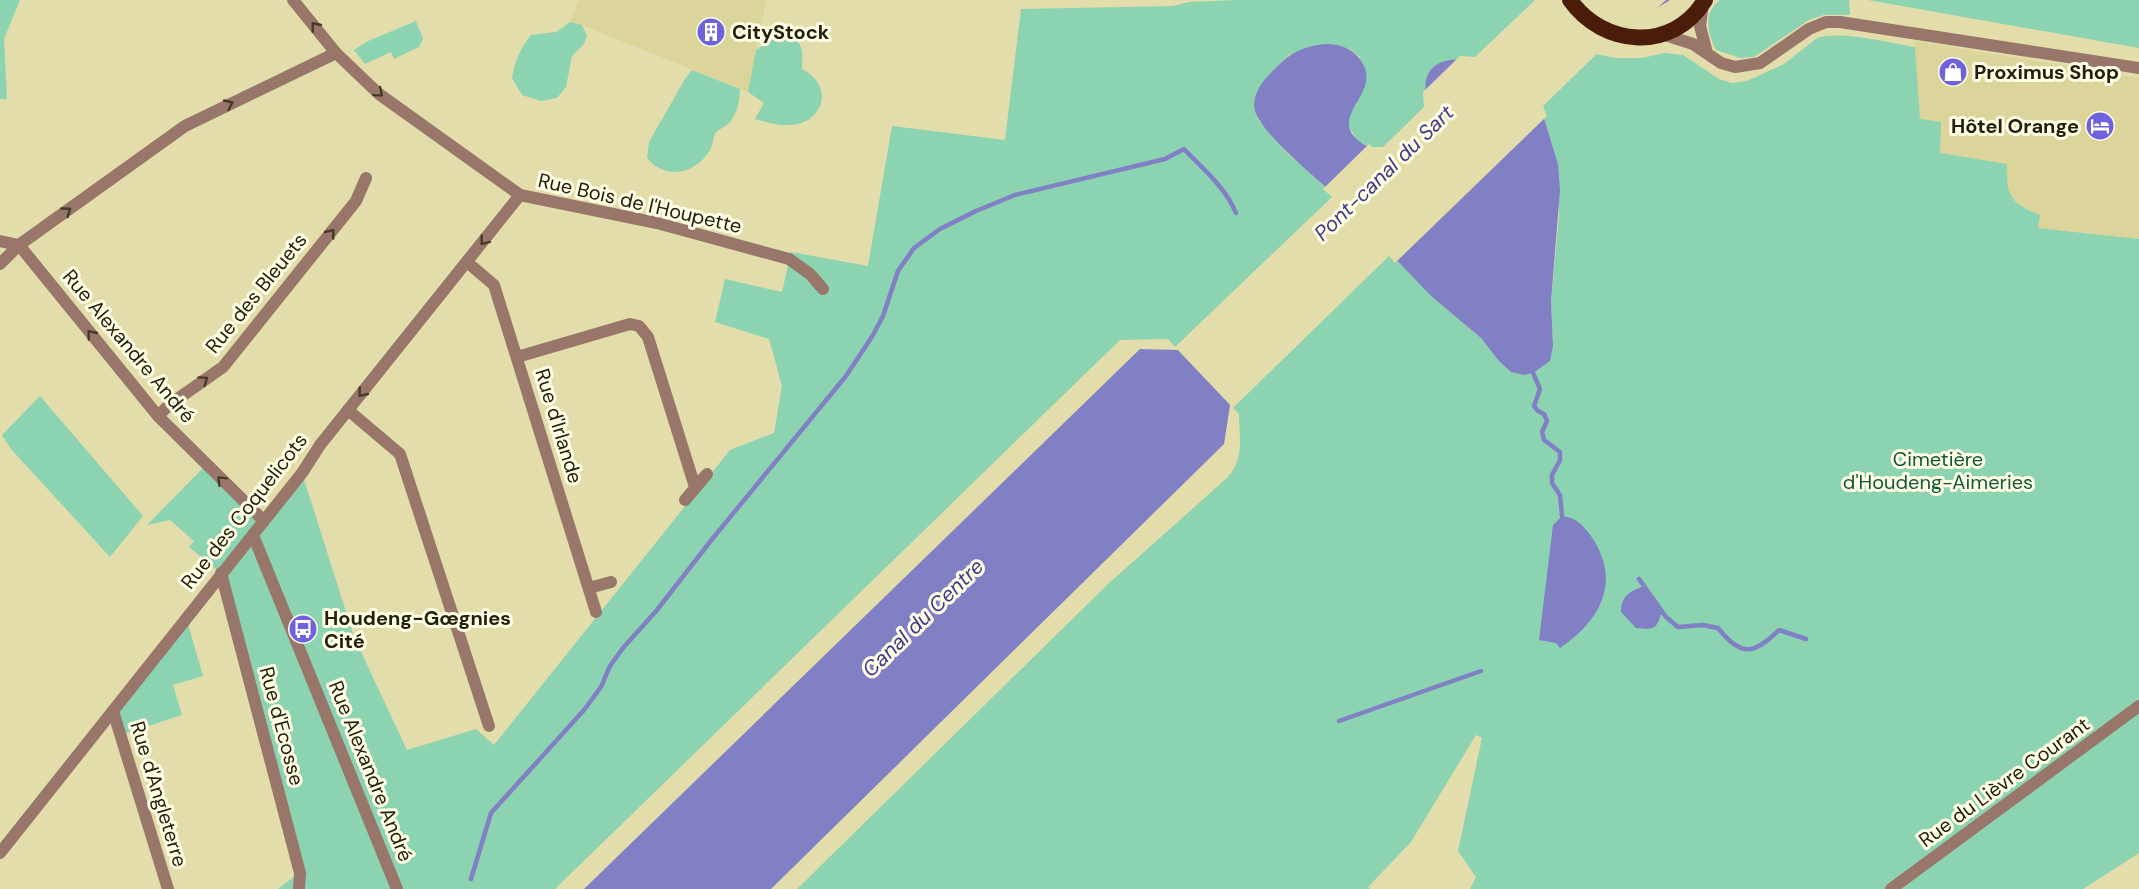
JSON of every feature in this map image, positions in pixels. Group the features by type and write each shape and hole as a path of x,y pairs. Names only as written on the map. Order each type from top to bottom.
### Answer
{"highway":[{"path":"1570,0 1589,21 1602,29 1616,35 1647,37 1662,34 1684,22 1704,2"}],"street":[{"name":"Rue Bois de l'Houpette","path":"293,0 336,53 379,94 520,195 657,223 789,259 810,274 823,289"},
{"path":"1704,2 1700,26 1707,53"},
{"path":"1662,34 1693,44 1728,66 1735,67 1760,63 1809,29 1826,22 1840,22 2139,68"},
{"path":"0,264 19,245 185,126 336,53"},
{"name":"Rue des Bleuets","path":"158,416 169,405 223,367 356,201 366,178"},
{"name":"Rue des Coquelicots","path":"0,853 302,473 320,445 520,195"},
{"path":"0,241 19,245"},
{"name":"Rue Alexandre André","path":"19,245 158,416 263,520"},
{"name":"Rue d'Irlande","path":"467,262 494,285 596,612"},
{"path":"517,357 630,324 639,326 648,337 696,487"},
{"path":"348,410 400,454 489,726"},
{"path":"685,500 707,474"},
{"name":"Rue Alexandre André","path":"253,535 397,889"},
{"name":"Rue d'Ecosse","path":"221,573 300,873 298,889"},
{"path":"589,588 611,582"},
{"name":"Rue du Lièvre Courant","path":"1891,889 2139,706"},
{"name":"Rue d'Angleterre","path":"113,711 168,889"}],"shaded area":[{"path":"579,0 766,0 748,92 570,22"},
{"path":"1914,41 2139,78 2139,239 2038,228 2039,215 2022,208 2010,195 2007,184 2007,164 1940,153 1920,120"}],"green space":[{"path":"0,0 20,0 4,39 7,99 0,99"},
{"name":"Cimetière d'Houdeng-Aimeries","path":"1540,0 1590,53 1616,58 1642,58 1665,53 1683,55 1719,79 1732,83 1747,81 1784,64 1817,38 1826,36 1865,38 1915,47 1920,119 1941,122 1940,153 2007,164 2009,191 2016,202 2040,215 2038,228 2139,239 2139,853 2083,889 1470,889 1476,877 1458,851 1482,738 1476,735 1411,842 1368,887 1370,889 797,889 1107,585 1233,470 1240,447 1239,414 1168,339 1120,340 555,889 278,889 300,872 221,573 189,547 194,541 170,520 147,525 206,465 263,520 302,473 354,637 407,750 476,729 494,745 730,450 774,433 782,386 769,339 715,322 725,279 782,292 791,252 868,266 892,126 1005,140 1021,9 1173,6 1189,2","holes":["1335,44 1351,50 1360,57 1357,104 1350,114 1348,125 1359,141 1377,150 1403,151 1429,130 1427,75 1539,102 1558,165 1559,216 1551,303 1553,346 1498,360 1481,338 1431,296 1351,210 1288,154 1259,121 1254,109 1260,87 1271,72 1289,55 1322,45"]},
{"path":"1720,0 1849,0 1850,15 1824,15 1809,20 1754,57 1740,58 1716,50 1711,37 1709,17 1714,5"},
{"path":"1868,0 2139,0 2139,48"},
{"path":"416,21 423,39 419,47 394,59 391,52 365,64 354,50 368,41"},
{"path":"570,22 582,25 587,35 584,44 572,56 566,87 557,98 541,101 522,95 512,78 516,61 524,45 531,35 556,32"},
{"path":"785,36 800,44 802,69 813,76 819,85 822,94 821,103 817,112 810,119 800,123 771,124 755,119 764,103 748,92 756,50 774,39"},
{"path":"692,70 740,89 739,103 731,120 716,132 711,148 696,165 680,172 662,170 647,158 649,142"},
{"path":"40,396 143,516 110,557 11,449 2,435"},
{"path":"186,617 203,676 173,685 182,715 121,735 113,711"}],"water":[{"name":"Canal du Centre","path":"1539,0 1670,0 1654,10 1636,15 1540,105 1558,164 1560,190 1551,302 1553,346 1550,361 1533,373 1524,375 1511,372 1498,360 1481,338 1431,296 1389,252 1230,405 1224,444 771,889 584,889 1140,349 1178,350 1336,196 1275,140 1257,116 1254,106 1257,93 1264,81 1278,66 1294,53 1316,45 1338,45 1353,52 1363,64 1366,75 1365,85 1351,114 1349,123 1351,132 1368,147 1384,150 1427,108 1426,82 1432,68 1450,60 1476,61"},
{"path":"1562,516 1578,522 1591,536 1605,569 1606,584 1603,598 1596,612 1574,637 1560,648 1556,643 1539,640 1553,525"},
{"path":"1644,586 1662,610 1657,625 1647,629 1636,628 1621,612 1621,606 1627,595"}],"pier":[{"name":"Pont-canal du Sart","path":"1535,0 1666,0 1651,14 1634,18 1543,106 1547,116 1395,263 1389,256 1233,408 1175,347 1332,197 1323,189 1369,144 1372,147 1383,147 1424,107 1423,92 1460,56 1475,57"}],"waterway":[{"path":"471,879 491,813 584,710 601,687 610,666 623,648 657,610 846,376 873,335 883,316 898,271 914,248 940,229 1015,195 1165,159 1184,149 1220,187 1236,213"},
{"path":"1533,373 1540,389 1534,406 1544,414 1547,421 1542,432 1544,440 1560,452 1560,460 1552,475 1552,483 1560,495 1562,516"},
{"path":"1639,579 1666,617 1678,627 1703,625 1718,628 1734,644 1747,649 1762,644 1779,630 1806,639"},
{"path":"1339,721 1481,671"}],"place":[{"name":"CityStock","path":"711,32"},
{"name":"Proximus Shop","path":"1953,72"},
{"name":"Hôtel Orange","path":"2100,126"},
{"name":"Houdeng-Gœgnies Cité","path":"303,629"}]}
